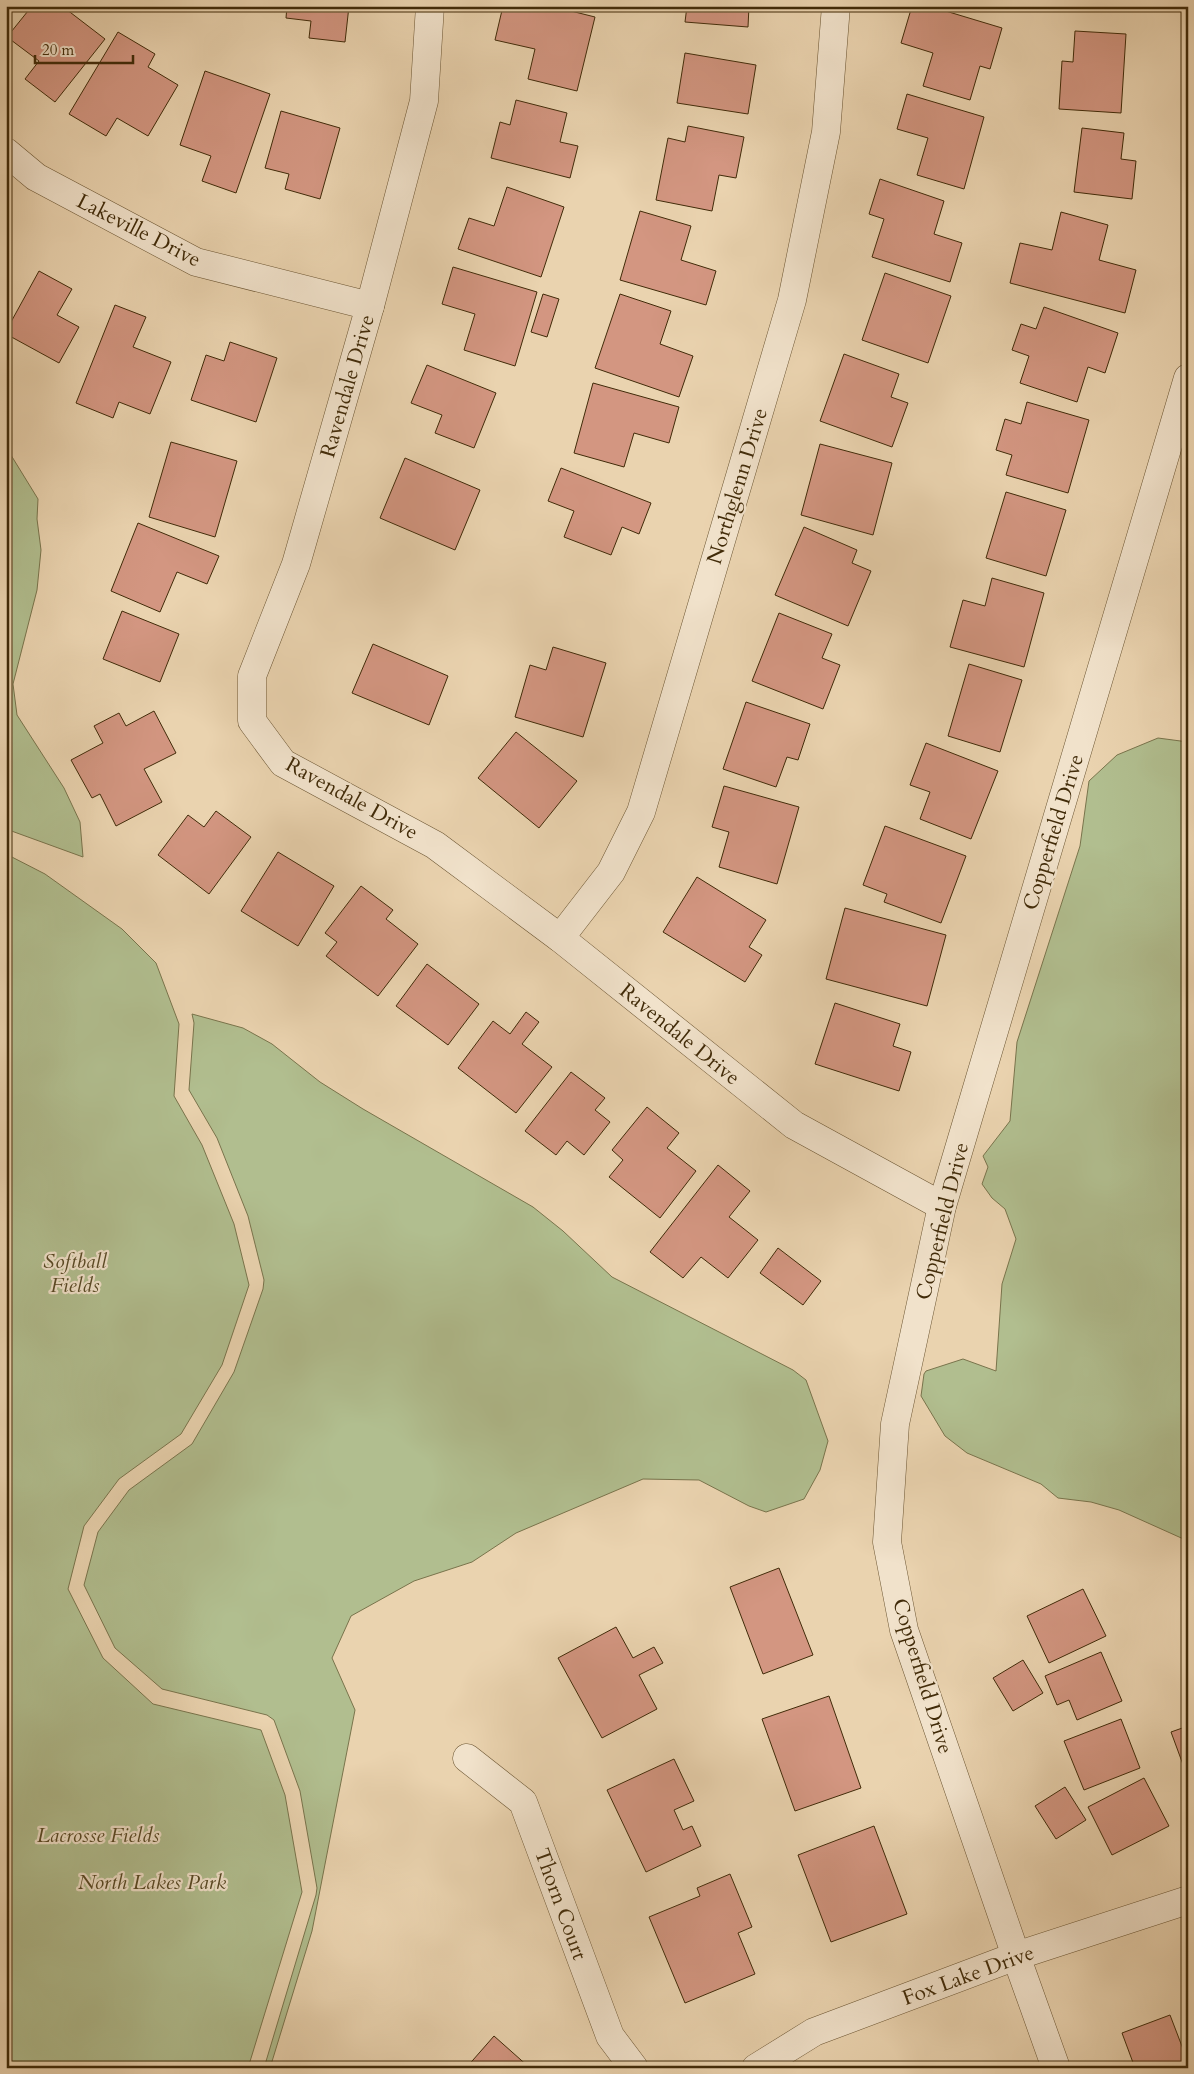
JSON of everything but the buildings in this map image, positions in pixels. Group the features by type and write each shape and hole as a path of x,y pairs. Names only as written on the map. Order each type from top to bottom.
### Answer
{"street":[{"name":"Ravendale Drive","path":"430,6 424,101 370,306 296,564 252,676 252,721 283,763 435,845 560,938 794,1125 942,1206"},
{"name":"Northglenn Drive","path":"560,938 611,872 644,802 792,300 826,132 836,6"},
{"name":"Lakeville Drive","path":"6,152 36,177 196,262 370,306"},
{"name":"Copperfield Drive","path":"1056,2068 904,1630 887,1542 895,1424 942,1206 1188,378"},
{"name":"Thorn Court","path":"467,1758 523,1802 610,2036 634,2068"},
{"name":"Fox Lake Drive","path":"756,2068 814,2032 1016,1956 1188,1900"}],"green space":[{"path":"6,447 38,499 37,519 41,550 37,590 13,684 17,715 64,788 80,822 83,857 6,829"},
{"path":"1158,738 1188,742 1188,1541 1119,1510 1091,1502 1058,1498 1041,1484 967,1453 945,1436 921,1396 926,1371 963,1359 996,1371 1002,1284 1016,1239 1005,1209 992,1198 982,1184 988,1167 983,1156 1010,1121 1017,1042 1080,846 1089,781 1117,755"},
{"name":"North Lakes Park","path":"6,854 45,874 122,929 156,963 179,1024 174,1096 202,1145 234,1224 249,1285 222,1365 181,1434 119,1479 84,1526 68,1589 103,1658 153,1704 261,1730 285,1795 302,1892 248,2068 6,2068"},
{"path":"192,1014 243,1028 272,1044 320,1082 363,1109 533,1207 563,1231 612,1277 793,1370 806,1380 828,1441 820,1470 804,1499 766,1512 749,1506 699,1480 643,1479 516,1533 472,1562 414,1581 351,1616 332,1658 355,1710 312,1931 270,2068 264,2068 317,1888 300,1791 274,1720 267,1715 162,1689 115,1648 84,1585 98,1532 129,1490 192,1444 234,1372 263,1289 264,1280 248,1216 217,1138 189,1090 194,1023"}],"park label":[{"name":"Softball Fields","path":"75,1273"},
{"name":"Lacrosse Fields","path":"98,1835"}]}
